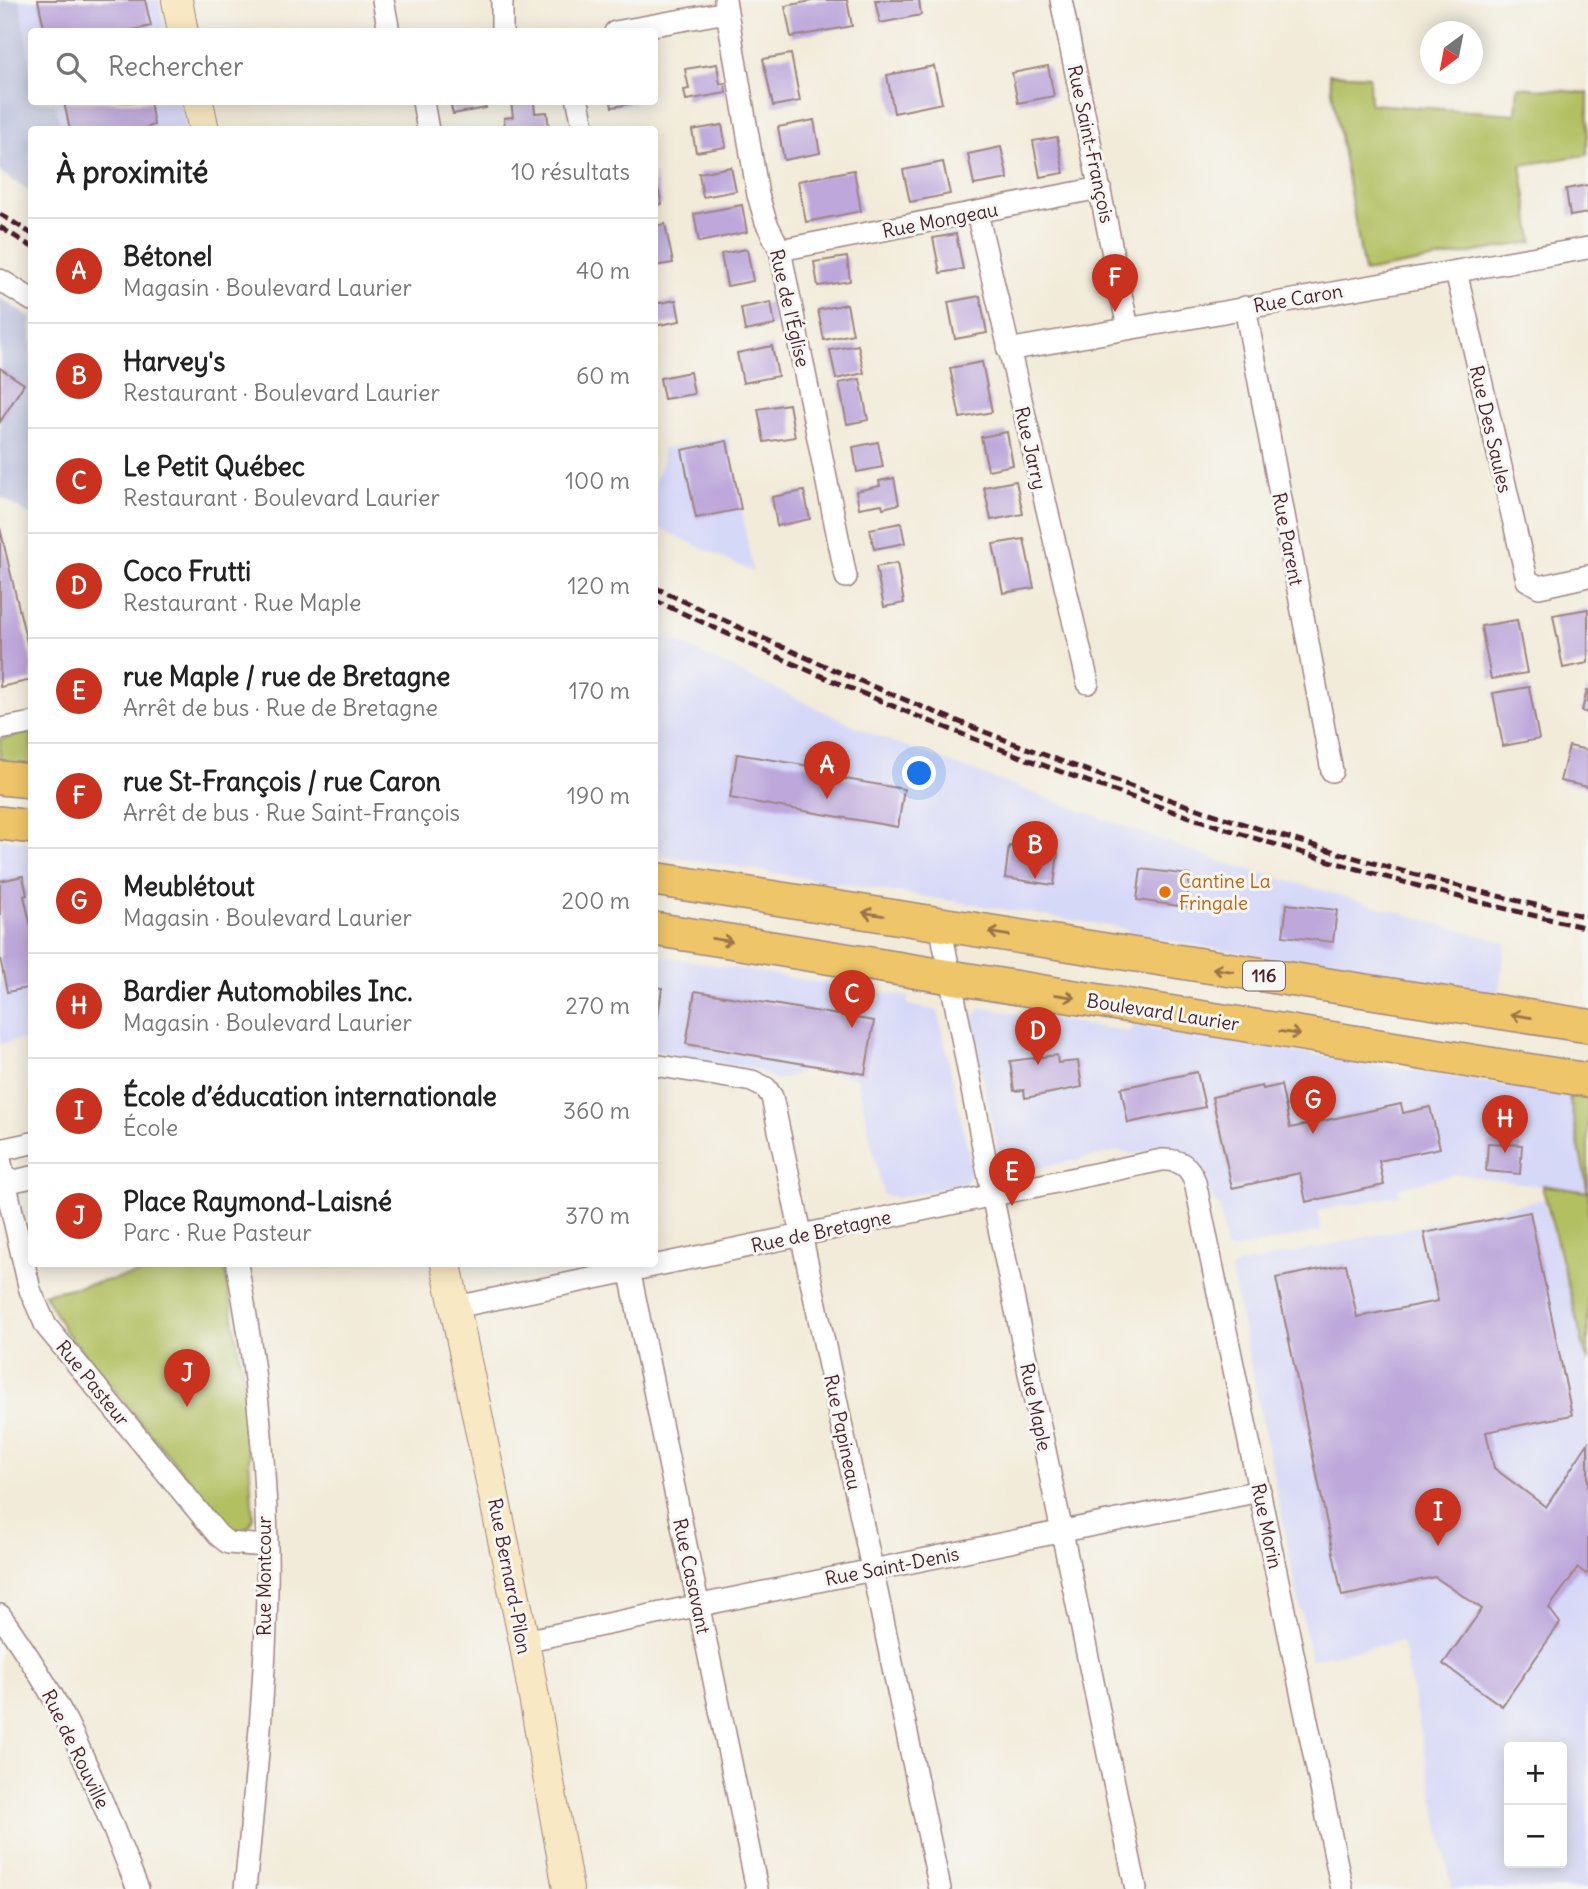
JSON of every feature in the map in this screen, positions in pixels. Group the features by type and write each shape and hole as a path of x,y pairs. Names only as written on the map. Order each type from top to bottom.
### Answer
{"main road":[{"path":"177,0 182,28"},
{"path":"199,105 203,126"},
{"path":"0,778 28,781"},
{"path":"0,823 28,826"},
{"name":"116","path":"658,880 1588,1027"},
{"name":"Boulevard Laurier","path":"658,930 1588,1080"},
{"name":"Rue Bernard-Pilon","path":"447,1267 524,1641 568,1889"}],"street":[{"path":"383,0 387,28"},
{"path":"502,0 502,28"},
{"name":"Rue Saint-François","path":"1061,0 1128,328"},
{"path":"632,28 726,6"},
{"name":"Rue de l'Église","path":"726,6 758,195 766,222 780,250 846,577"},
{"path":"424,105 427,126"},
{"path":"579,105 583,126"},
{"name":"Rue Mongeau","path":"780,250 1100,188"},
{"name":"Rue Jarry","path":"977,213 1088,682"},
{"name":"Rue Caron","path":"1008,350 1588,248"},
{"name":"Rue Des Saules","path":"1456,271 1525,577 1532,585 1542,587 1588,576"},
{"path":"0,280 28,298"},
{"name":"Rue Parent","path":"1245,307 1332,771"},
{"path":"0,729 28,724"},
{"name":"Rue Maple","path":"940,925 1136,1889"},
{"name":"Rue Papineau","path":"658,1066 752,1081 766,1088 774,1105 940,1889"},
{"path":"0,1150 28,1144"},
{"name":"Rue Pasteur","path":"0,1159 3,1183 30,1290 39,1313 55,1338 218,1535 228,1543 266,1546"},
{"name":"Rue de Bretagne","path":"658,1262 801,1236 1162,1160 1185,1165"},
{"name":"Rue Morin","path":"1185,1165 1195,1182 1342,1889"},
{"path":"3,1183 28,1178"},
{"name":"Rue Montcour","path":"238,1267 247,1318 261,1438 267,1591 261,1708 245,1889"},
{"name":"Rue de Bretagne","path":"456,1307 628,1267"},
{"name":"Rue Casavant","path":"628,1267 757,1889"},
{"name":"Rue Saint-Denis","path":"524,1641 1260,1491"},
{"name":"Rue de Rouville","path":"0,1615 64,1718 85,1761 138,1889"}],"shaded area":[{"path":"0,0 20,0 28,51 28,105 56,105 60,126 28,126 28,190 0,172"},
{"path":"20,0 159,0 164,28 28,28 28,51"},
{"path":"56,105 181,105 185,126 60,126"},
{"path":"0,298 28,316 28,514 0,496"},
{"path":"728,437 753,572 658,527 658,474 663,463 662,449"},
{"path":"658,634 872,734 1219,861 1506,943 1498,995 1128,934 1127,929 658,854"},
{"path":"0,839 28,842 28,1038 0,1044"},
{"path":"658,956 908,997 908,1005 938,1011 972,1170 966,1183 897,1198 883,1195 857,1077 811,1069 776,1081 758,1070 658,1052"},
{"path":"982,1008 1130,1032 1132,1025 1569,1096 1588,1193 1457,1174 1399,1187 1399,1195 1317,1211 1321,1231 1226,1249 1219,1206 1210,1195 1203,1168 1183,1151 1164,1148 1134,1154 1118,1151 1010,1174 1006,1171 1001,1164 972,1025 975,1015"},
{"path":"1543,1199 1588,1364 1588,1889 1452,1889 1402,1641 1311,1659 1231,1270 1237,1265"}],"green space":[{"path":"1329,74 1369,76 1370,104 1516,114 1518,87 1588,93 1587,155 1521,165 1533,242 1364,272"},
{"path":"28,733 28,766 0,763 0,739"},
{"path":"1569,1096 1588,1098 1588,1192"},
{"path":"1542,1185 1588,1192 1588,1363"},
{"path":"171,1267 225,1267 244,1381 253,1517 250,1525 241,1531 232,1530 225,1524 65,1331 44,1294"}],"building":[{"path":"38,0 145,0 151,26 142,28 44,28"},
{"path":"817,0 847,0 852,26 791,37 785,6"},
{"path":"875,0 919,0 921,15 880,23"},
{"path":"791,54 800,101 773,106 763,59"},
{"path":"717,64 720,84 725,83 726,93 686,100 684,90 689,89 685,69"},
{"path":"934,66 942,103 894,113 887,75"},
{"path":"1048,66 1054,96 1018,103 1012,73"},
{"path":"65,105 151,105 154,125 151,126 69,126"},
{"path":"451,105 486,105 486,108 453,114"},
{"path":"511,105 534,105 535,113 547,112 549,126 505,126 504,118 513,117"},
{"path":"814,120 820,153 784,160 778,127"},
{"path":"722,125 726,147 696,152 692,130"},
{"path":"1057,137 1064,173 1040,177 1033,141"},
{"path":"1001,147 1008,179 974,185 968,154"},
{"path":"943,162 950,194 910,202 903,170"},
{"path":"731,167 736,191 703,197 699,173"},
{"path":"854,170 861,211 806,222 798,181"},
{"path":"1588,185 1588,213 1570,216 1566,189"},
{"path":"658,188 662,204 658,205"},
{"path":"742,205 747,232 699,242 694,214"},
{"path":"665,224 673,263 658,265 658,225"},
{"path":"956,234 963,269 940,273 933,238"},
{"path":"747,249 753,281 727,286 721,254"},
{"path":"847,257 850,281 818,286 814,262"},
{"path":"980,296 987,333 955,339 948,302"},
{"path":"676,300 680,321 658,325 658,303"},
{"path":"771,302 775,325 745,331 741,308"},
{"path":"847,304 853,334 824,340 818,310"},
{"path":"858,345 864,373 836,379 830,350"},
{"path":"772,346 778,376 743,383 737,353"},
{"path":"982,362 992,412 960,418 950,368"},
{"path":"0,368 24,384 0,422"},
{"path":"690,372 694,394 664,399 660,378"},
{"path":"860,379 868,420 847,424 839,383"},
{"path":"789,404 795,437 764,442 758,409"},
{"path":"1007,432 1013,465 988,470 981,437"},
{"path":"727,441 741,509 696,518 682,450"},
{"path":"878,442 883,467 857,472 853,447"},
{"path":"894,478 899,504 883,508 882,504 859,508 856,491 880,486 879,481"},
{"path":"1016,481 1023,514 991,520 984,487"},
{"path":"804,491 810,519 777,526 772,497"},
{"path":"901,523 905,543 874,549 870,529"},
{"path":"0,528 28,647 28,681 0,687"},
{"path":"1024,539 1034,588 1003,593 993,544"},
{"path":"897,563 904,603 884,607 876,567"},
{"path":"1588,609 1588,663 1563,668 1553,615"},
{"path":"1517,620 1527,673 1491,679 1481,626"},
{"path":"1529,687 1539,739 1503,746 1493,693"},
{"path":"1588,690 1588,713 1582,711"},
{"path":"1569,746 1588,750 1588,787 1560,781"},
{"path":"737,754 828,769 827,776 904,789 898,827 730,798"},
{"path":"1009,846 1058,853 1054,885 1005,878"},
{"path":"1141,869 1190,875 1186,907 1137,900"},
{"path":"23,876 27,895 24,896 28,914 28,988 7,992 0,958 0,881"},
{"path":"1287,904 1337,910 1333,942 1283,936"},
{"path":"658,988 662,988 658,1016"},
{"path":"695,991 874,1021 865,1074 686,1044"},
{"path":"1057,1055 1058,1063 1078,1061 1082,1087 1025,1098 1024,1090 1014,1091 1010,1061"},
{"path":"1197,1072 1205,1107 1128,1123 1121,1088"},
{"path":"1281,1085 1290,1128 1401,1104 1403,1113 1430,1107 1440,1148 1379,1161 1384,1185 1306,1202 1300,1173 1232,1188 1212,1097 1262,1086 1263,1089"},
{"path":"1488,1143 1522,1145 1520,1174 1486,1171"},
{"path":"1530,1212 1572,1415 1486,1432 1494,1468 1546,1507 1588,1443 1588,1572 1586,1574 1578,1568 1549,1608 1560,1623 1502,1706 1443,1664 1482,1609 1435,1577 1342,1596 1276,1278 1346,1264 1357,1317 1438,1301 1424,1233"}],"railway":[{"path":"0,214 28,232"},
{"path":"0,227 28,244"},
{"path":"658,589 766,640 880,689 995,736 1112,779 1348,856 1588,917"},
{"path":"658,602 946,728 1126,795 1309,855 1494,906 1588,928"}],"place":[{"name":"rue St-François / rue Caron","path":"1115,312"},
{"name":"Bétonel","path":"827,799"},
{"name":"Harvey's","path":"1035,879"},
{"name":"Cantine La Fringale","path":"1165,892"},
{"name":"Le Petit Québec","path":"852,1028"},
{"name":"Coco Frutti","path":"1038,1065"},
{"name":"Meublétout","path":"1313,1134"},
{"name":"Bardier Automobiles Inc.","path":"1505,1153"},
{"name":"rue Maple / rue de Bretagne","path":"1012,1206"},
{"name":"Place Raymond-Laisné","path":"187,1407"},
{"name":"École d’éducation internationale","path":"1438,1546"}]}
